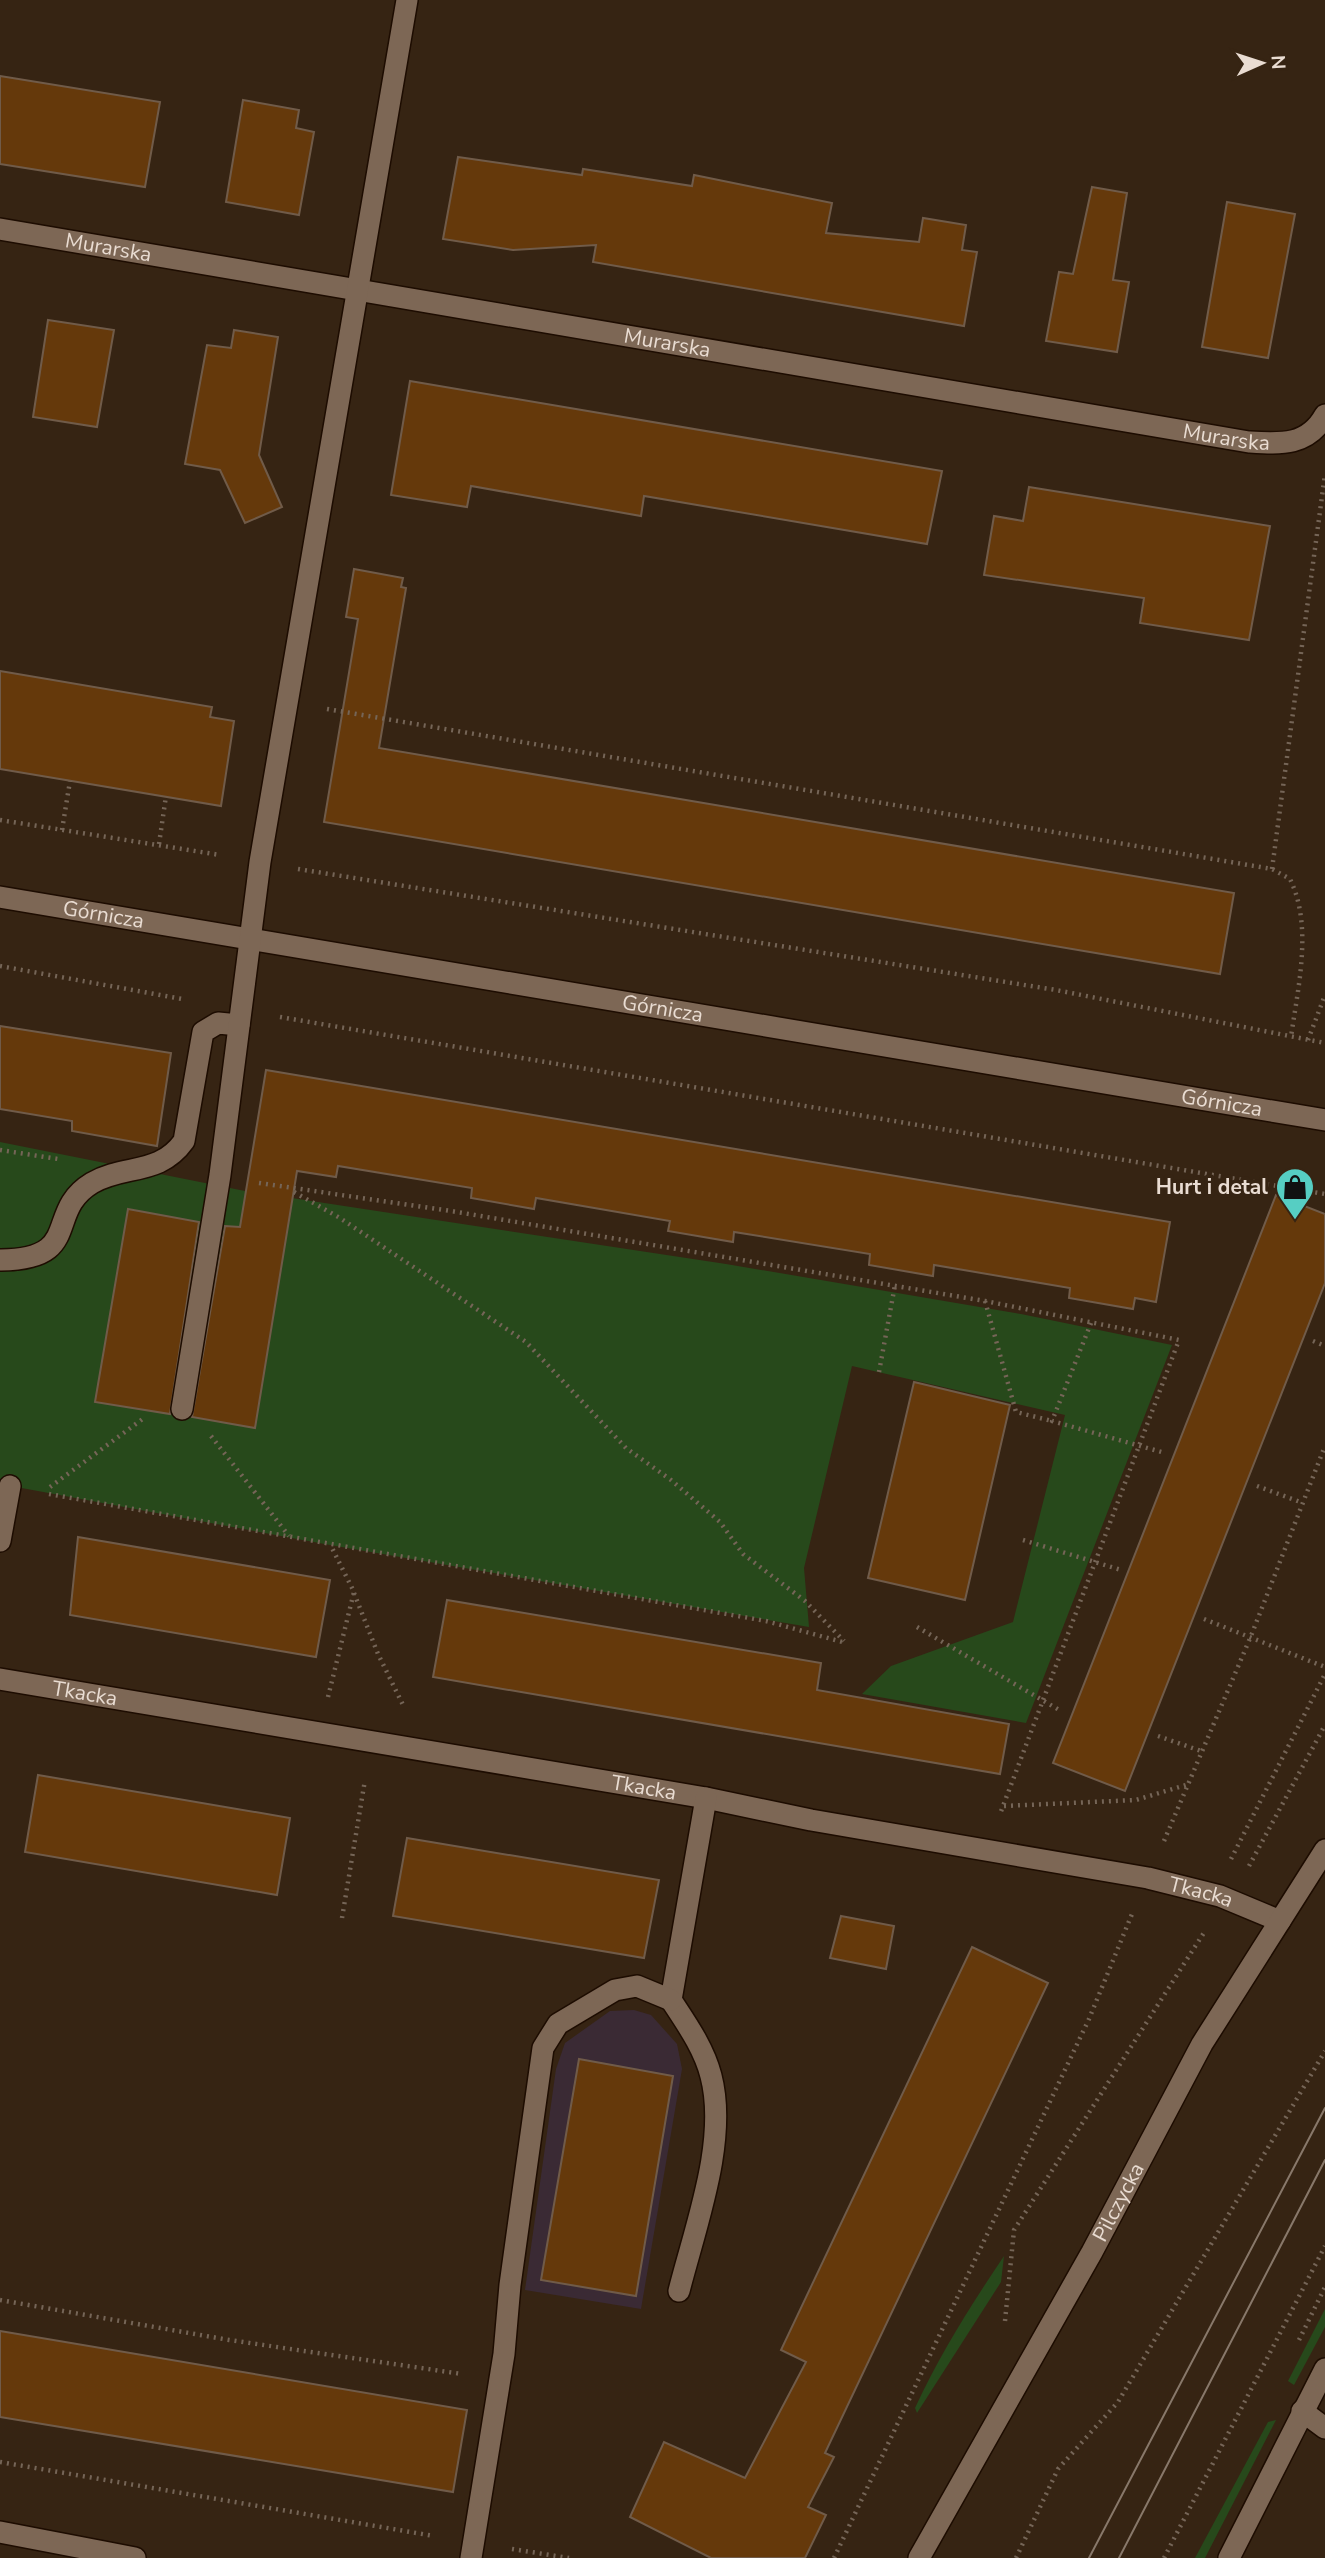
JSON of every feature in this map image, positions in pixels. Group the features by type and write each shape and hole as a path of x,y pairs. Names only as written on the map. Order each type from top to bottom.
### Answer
{"street":[{"path":"182,1409 220,1175 260,862 407,0"},
{"name":"Murarska","path":"0,229 1249,442 1288,443 1308,437 1325,415"},
{"name":"Górnicza","path":"0,897 1325,1120"},
{"path":"1,1260 30,1260 46,1252 61,1232 73,1200 93,1183 153,1166 173,1156 184,1141 203,1032 218,1023 240,1017"},
{"path":"0,1541 10,1486"},
{"name":"Tkacka","path":"0,1679 706,1798 811,1820 1148,1878 1220,1896 1280,1921"},
{"path":"671,2000 706,1798"},
{"name":"Pilczycka","path":"919,2558 1092,2252 1202,2045 1325,1850"},
{"path":"472,2550 504,2354 510,2285 543,2048 558,2024 615,1990 637,1986 671,2000 697,2042 711,2075 717,2120 708,2171 679,2291"},
{"path":"1229,2558 1325,2369"},
{"path":"1302,2411 1325,2428"},
{"path":"0,2532 135,2558"}],"path":[{"path":"1272,869 1325,474"},
{"path":"287,703 1272,869 1290,879 1301,914 1298,986 1291,1037"},
{"path":"62,830 70,781"},
{"path":"159,844 166,796"},
{"path":"0,820 1056,990 1325,1043"},
{"path":"0,966 240,1017 1325,1194"},
{"path":"1308,1040 1325,995"},
{"path":"0,1150 64,1160 93,1183"},
{"path":"220,1175 290,1190 465,1213 895,1285 1179,1340 996,1826"},
{"path":"290,1190 340,1218 526,1342 626,1448 671,1480 720,1522 743,1554 805,1601 846,1643 766,1621 330,1545 42,1493 161,1405 182,1409 195,1416 290,1537"},
{"path":"879,1372 895,1285"},
{"path":"985,1301 1016,1412 1165,1453"},
{"path":"1052,1422 1091,1323"},
{"path":"1313,1341 1325,1346"},
{"path":"1159,1852 1251,1636 1325,1446"},
{"path":"1257,1486 1303,1503"},
{"path":"1023,1540 1121,1570"},
{"path":"330,1545 354,1592 378,1654 408,1713"},
{"path":"325,1707 354,1592"},
{"path":"1204,1619 1325,1667"},
{"path":"917,1627 1062,1712"},
{"path":"1218,1860 1230,1861 1325,1674"},
{"path":"1247,1868 1325,1725"},
{"path":"1158,1736 1201,1751"},
{"path":"342,1918 372,1741"},
{"path":"1004,1806 1136,1800 1186,1785"},
{"path":"834,2558 1090,2020 1135,1908"},
{"path":"1014,2230 1202,1936"},
{"path":"1016,2558 1058,2469 1118,2402 1325,2051"},
{"path":"1164,2558 1325,2246"},
{"path":"0,2300 229,2340 447,2370 497,2387"},
{"path":"0,2462 472,2550 569,2558"}],"shaded area":[{"path":"634,2010 651,2015 677,2044 682,2069 641,2309 525,2290 556,2069 565,2043 610,2011"}],"green space":[{"path":"0,1142 245,1191 726,1264 1021,1314 1172,1345 1026,1723 862,1694 891,1666 1013,1622 1065,1415 852,1366 804,1568 809,1627 330,1545 0,1484"},
{"path":"1004,2256 1001,2282 917,2413 915,2408 945,2349"},
{"path":"1325,2309 1325,2327 1294,2385 1288,2381"},
{"path":"1276,2420 1205,2558 1195,2558 1268,2422"}],"building":[{"path":"0,76 160,102 145,187 0,164"},
{"path":"243,100 299,110 296,128 314,132 299,215 226,202"},
{"path":"458,157 582,175 583,169 692,186 694,175 832,203 826,233 919,242 923,218 966,225 962,250 977,252 964,326 593,262 596,245 513,250 443,239"},
{"path":"1092,187 1127,193 1113,280 1129,282 1117,352 1046,341 1059,272 1073,274"},
{"path":"1227,202 1295,214 1268,358 1202,347"},
{"path":"48,320 114,330 97,427 33,417"},
{"path":"234,330 278,337 259,455 282,507 245,523 220,470 185,464 207,345 231,348"},
{"path":"410,381 942,471 927,544 644,496 641,516 471,486 467,507 391,495"},
{"path":"1029,487 1270,526 1249,640 1140,623 1144,598 984,575 994,516 1023,521"},
{"path":"354,569 403,578 401,587 406,588 379,748 1234,893 1220,974 324,822 358,619 346,617"},
{"path":"0,671 212,707 210,717 234,721 221,806 0,769"},
{"path":"0,1026 171,1053 157,1146 72,1131 72,1121 0,1109"},
{"path":"266,1070 1170,1222 1156,1302 1135,1298 1133,1309 1069,1298 1070,1288 934,1265 933,1276 869,1265 870,1254 734,1232 733,1242 668,1231 670,1221 536,1198 534,1209 471,1198 472,1188 338,1166 336,1177 297,1171 255,1428 192,1417 225,1226 240,1227"},
{"path":"1276,1195 1325,1214 1325,1283 1125,1791 1053,1763"},
{"path":"128,1209 199,1222 170,1414 95,1402"},
{"path":"914,1382 1010,1405 965,1600 868,1578"},
{"path":"78,1537 330,1580 316,1657 70,1615"},
{"path":"447,1600 821,1663 817,1690 1009,1724 1000,1774 433,1677"},
{"path":"38,1775 290,1818 277,1895 25,1852"},
{"path":"407,1838 659,1880 644,1958 393,1916"},
{"path":"841,1916 894,1926 886,1969 830,1958"},
{"path":"972,1947 1048,1983 825,2453 834,2457 808,2507 826,2515 805,2558 711,2558 630,2517 664,2442 745,2478 806,2362 781,2350"},
{"path":"579,2059 673,2076 636,2296 541,2280"},
{"path":"0,2331 467,2410 453,2492 0,2417"}],"tram line":[{"path":"1089,2558 1325,2108"},
{"path":"1119,2558 1325,2160"}],"place":[{"name":"Hurt i detal","path":"1295,1221"}]}
